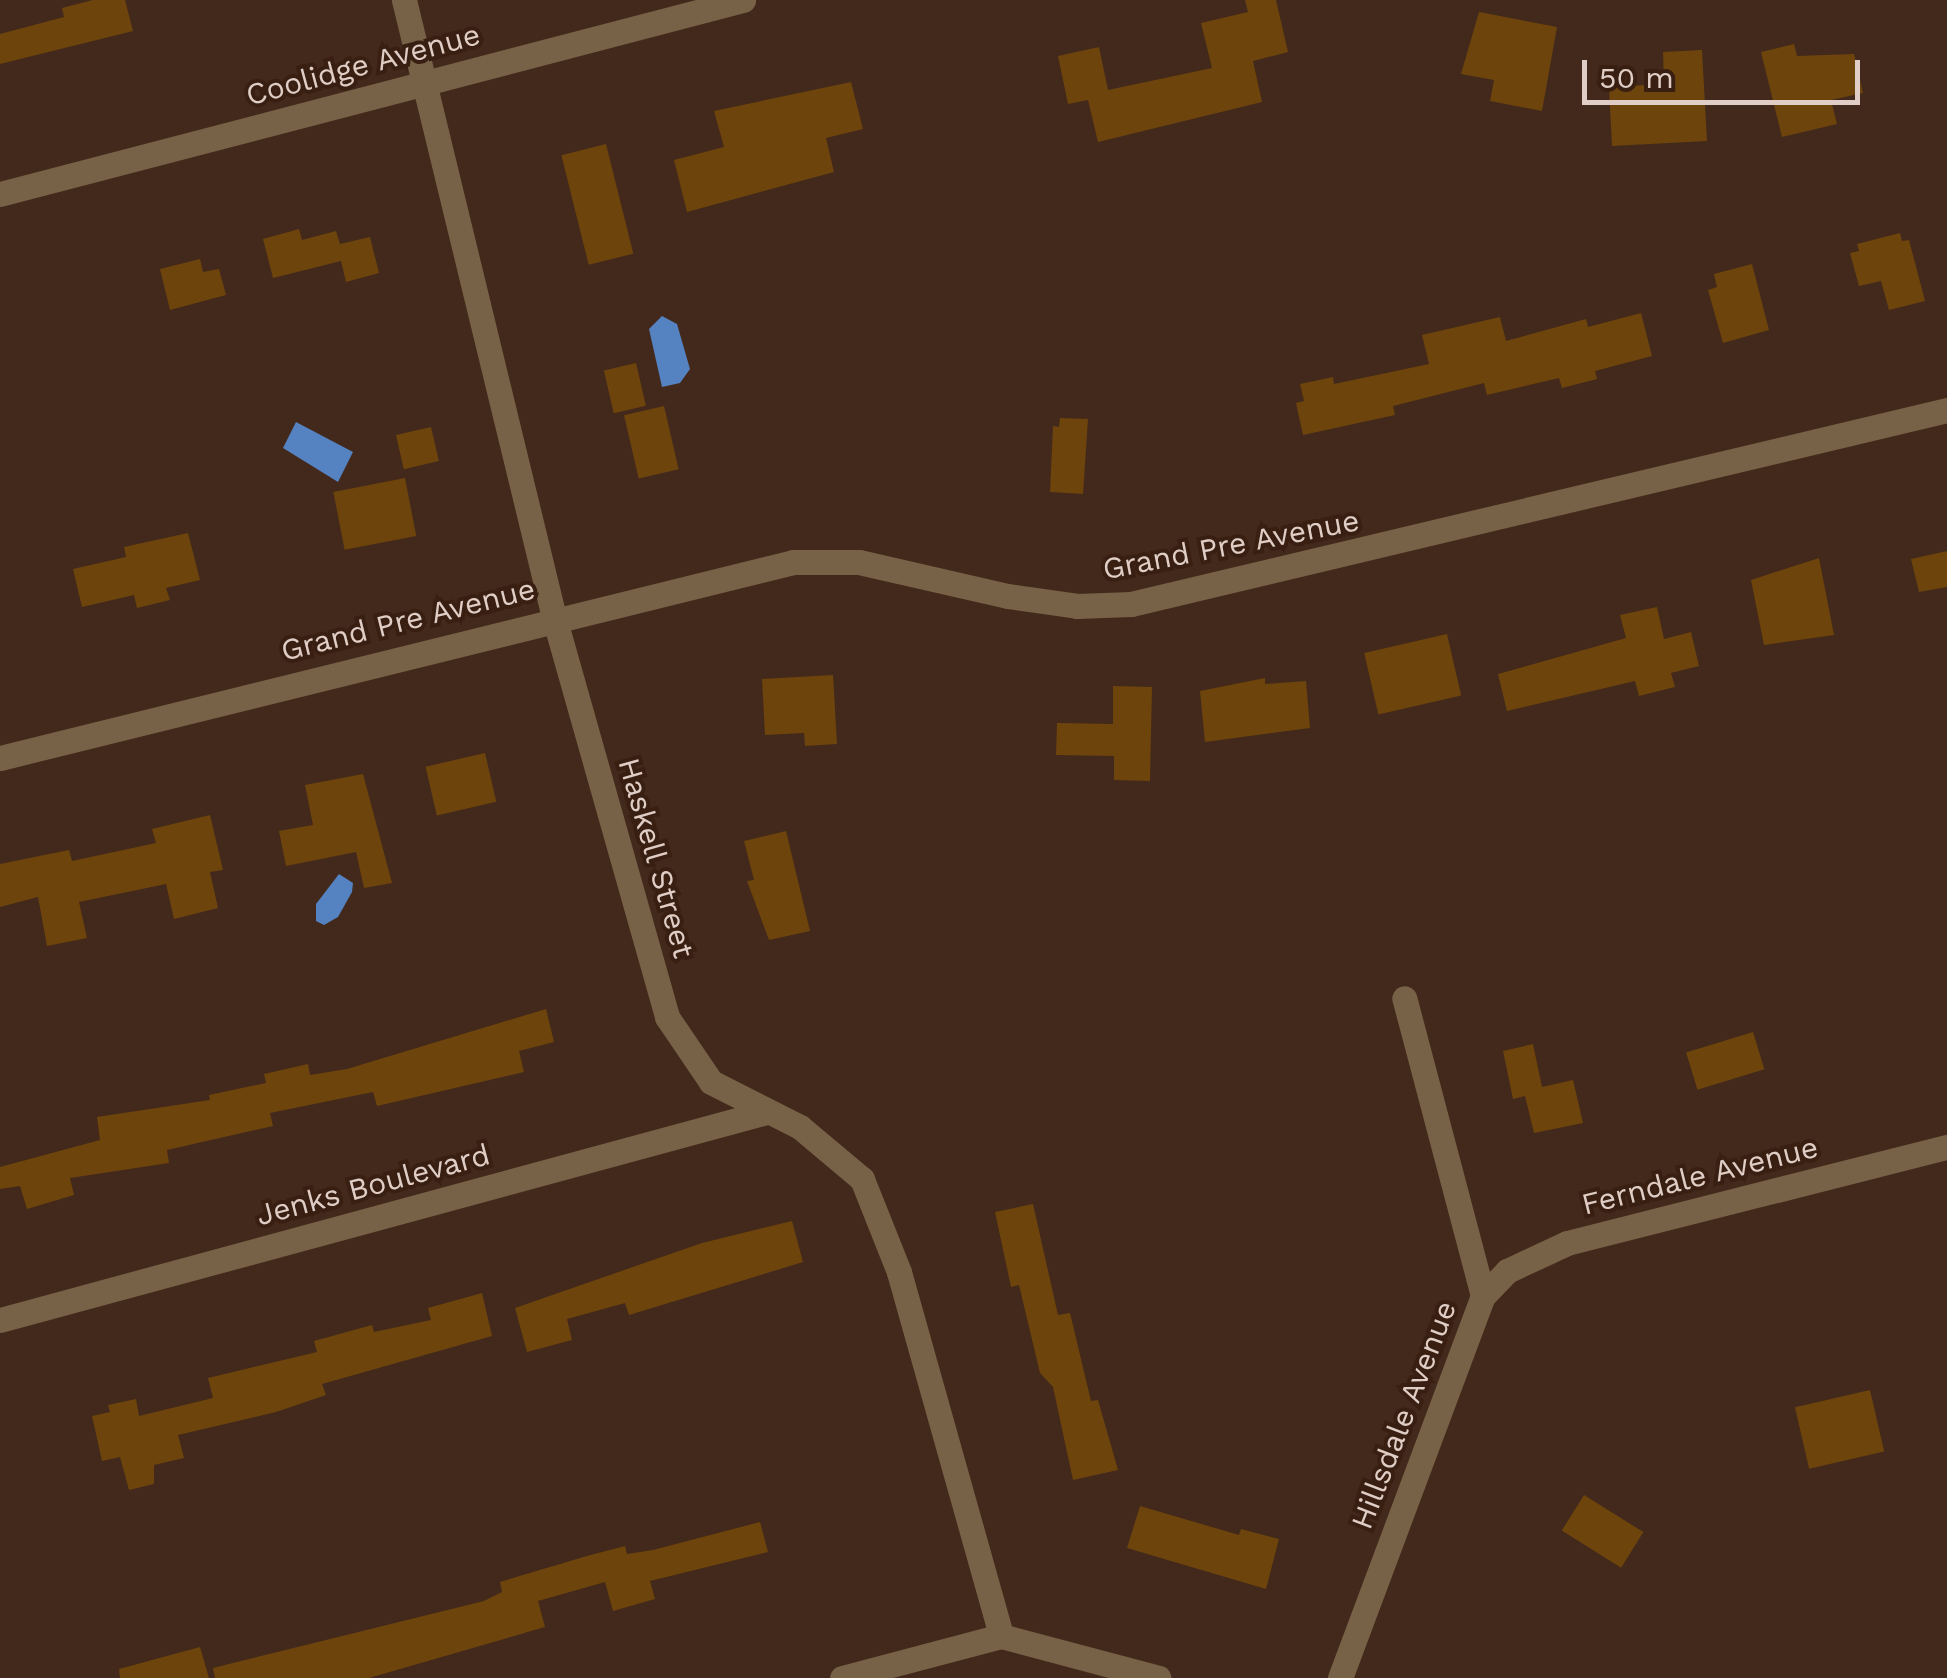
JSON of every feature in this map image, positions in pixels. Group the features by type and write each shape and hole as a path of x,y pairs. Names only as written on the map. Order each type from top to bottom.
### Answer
{"street":[{"name":"Haskell Street","path":"404,0 554,617 667,1017 711,1082 763,1113 800,1127 862,1179 899,1272 1000,1636"},
{"name":"Coolidge Avenue","path":"0,194 743,0"},
{"name":"Grand Pre Avenue","path":"0,758 554,617 793,562 859,562 1008,596 1077,606 1131,604 1947,410"},
{"name":"Hillsdale Avenue","path":"1340,1678 1483,1296 1404,998"},
{"name":"Jenks Boulevard","path":"0,1320 763,1113"},
{"name":"Ferndale Avenue","path":"1483,1296 1507,1270 1567,1243 1947,1147"},
{"path":"842,1678 1000,1636 1160,1678"}],"water":[{"path":"662,316 677,324 690,369 680,383 662,387 649,329"},
{"path":"296,422 353,452 338,482 283,448"},
{"path":"339,874 353,883 352,892 338,917 324,925 316,921 316,904"}],"building":[{"path":"93,0 125,0 133,31 0,64 0,34 64,17 62,8"},
{"path":"1245,0 1276,0 1288,52 1253,61 1262,102 1098,142 1088,100 1068,104 1058,56 1099,47 1108,90 1212,68 1201,23 1248,12"},
{"path":"1479,12 1557,27 1542,111 1490,101 1494,80 1461,74"},
{"path":"1794,44 1797,56 1854,54 1863,93 1831,100 1837,124 1782,137 1761,52"},
{"path":"1702,50 1707,141 1612,146 1609,87 1664,84 1663,52"},
{"path":"851,82 863,129 826,138 834,172 687,212 674,160 724,147 714,111"},
{"path":"606,144 633,254 589,265 561,155"},
{"path":"299,229 302,240 336,231 340,244 370,237 379,273 346,282 341,261 273,278 263,239"},
{"path":"1900,233 1902,241 1909,240 1925,301 1889,310 1881,281 1859,286 1850,253 1859,251 1857,244"},
{"path":"200,259 203,272 219,269 226,295 170,310 160,269"},
{"path":"1752,264 1769,330 1723,343 1708,290 1717,287 1714,274"},
{"path":"1641,313 1652,356 1595,371 1597,379 1562,388 1559,378 1487,395 1484,383 1393,406 1395,415 1303,435 1296,403 1304,401 1300,384 1333,377 1334,384 1429,364 1422,335 1500,317 1506,341 1586,319 1588,327"},
{"path":"636,363 646,406 614,413 604,370"},
{"path":"664,406 679,469 639,479 624,415"},
{"path":"1060,418 1088,419 1083,494 1050,492 1053,426 1059,427"},
{"path":"431,427 439,461 404,469 396,435"},
{"path":"405,478 416,536 345,550 333,492"},
{"path":"188,533 200,580 166,588 170,600 137,608 134,595 82,607 73,569 126,557 124,547"},
{"path":"1947,551 1947,587 1919,592 1911,559"},
{"path":"1819,558 1834,635 1764,645 1751,580"},
{"path":"1657,607 1664,639 1691,632 1699,666 1671,673 1675,687 1639,696 1635,681 1507,711 1498,674 1626,638 1620,615"},
{"path":"1447,634 1461,695 1378,715 1364,653"},
{"path":"833,675 837,744 805,746 804,733 765,735 762,679"},
{"path":"1265,678 1265,684 1306,681 1310,728 1205,742 1200,691"},
{"path":"1113,686 1152,687 1150,781 1114,780 1114,756 1056,755 1057,723 1113,724"},
{"path":"485,753 496,802 437,815 426,767"},
{"path":"363,774 392,883 364,888 356,852 286,866 279,831 313,825 305,785"},
{"path":"210,815 223,870 210,872 218,908 174,919 166,884 79,902 87,938 47,946 38,897 0,907 0,864 69,850 72,861 156,843 152,829"},
{"path":"786,831 810,931 769,940 747,881 754,880 744,841"},
{"path":"546,1009 554,1042 519,1051 524,1072 377,1106 373,1092 270,1113 273,1126 167,1150 169,1163 70,1178 74,1195 27,1209 20,1186 0,1189 0,1167 100,1140 97,1117 210,1100 209,1095 266,1083 264,1074 308,1064 310,1075 347,1069"},
{"path":"1753,1032 1764,1069 1697,1090 1686,1052"},
{"path":"1533,1044 1542,1087 1573,1080 1583,1123 1534,1133 1525,1096 1513,1099 1503,1051"},
{"path":"1033,1204 1058,1315 1070,1313 1091,1401 1098,1400 1118,1470 1073,1480 1053,1387 1040,1373 1019,1285 1011,1287 995,1212"},
{"path":"792,1221 803,1262 629,1315 625,1303 567,1319 572,1340 527,1352 515,1308 702,1243"},
{"path":"482,1293 492,1336 322,1384 326,1395 276,1412 178,1435 184,1458 154,1465 154,1484 129,1490 120,1457 102,1461 92,1416 110,1412 108,1405 136,1399 139,1416 213,1398 208,1378 317,1352 314,1341 372,1325 374,1332 431,1320 428,1308"},
{"path":"1870,1390 1884,1451 1809,1469 1795,1407"},
{"path":"1584,1495 1643,1532 1621,1568 1562,1531"},
{"path":"1140,1506 1239,1535 1241,1529 1279,1539 1266,1589 1127,1548"},
{"path":"760,1522 768,1552 650,1581 655,1599 613,1611 605,1582 538,1601 545,1627 369,1678 215,1678 213,1668 484,1601 502,1592 500,1582 587,1556 625,1546 627,1554 653,1550"},
{"path":"200,1647 209,1678 120,1678 119,1669"}]}
